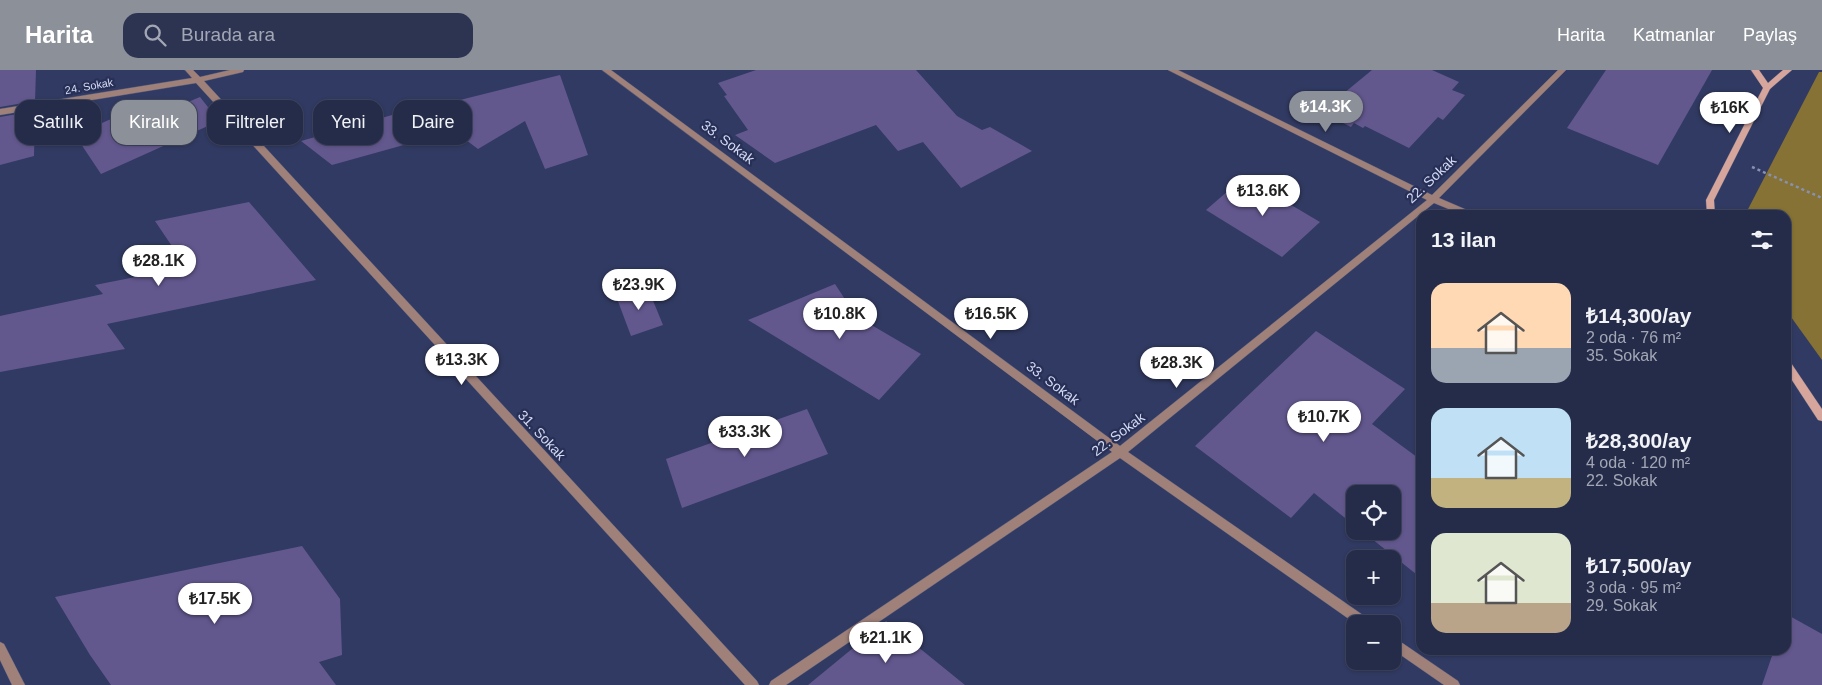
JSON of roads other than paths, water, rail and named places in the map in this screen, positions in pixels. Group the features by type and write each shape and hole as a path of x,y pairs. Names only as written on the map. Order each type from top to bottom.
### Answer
{"main road":[{"path":"1755,70 1767,88"},
{"path":"1711,210 1710,200 1767,88 1788,70"},
{"path":"1791,370 1822,417"}],"street":[{"name":"31. Sokak","path":"189,70 753,685"},
{"name":"24. Sokak","path":"0,112 198,80 240,70"},
{"name":"33. Sokak","path":"606,70 1120,452 1353,615"},
{"path":"1172,70 1433,199 1460,210"},
{"name":"22. Sokak","path":"1419,210 1433,199 1562,70"},
{"name":"22. Sokak","path":"774,685 1120,452 1416,213"},
{"path":"0,648 19,685"},
{"path":"1401,648 1454,685"}]}
